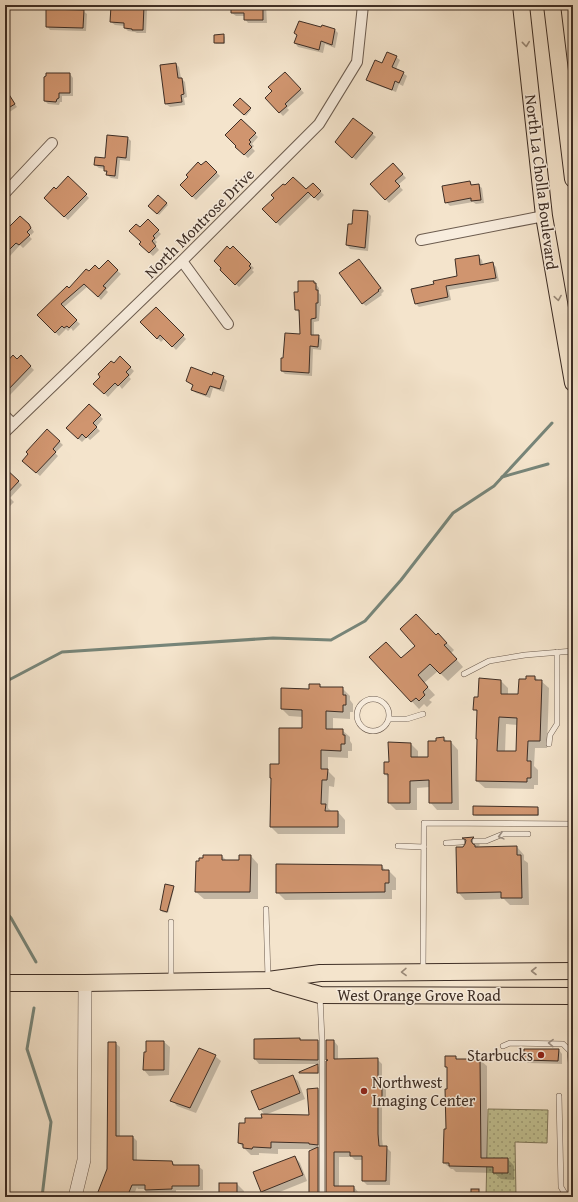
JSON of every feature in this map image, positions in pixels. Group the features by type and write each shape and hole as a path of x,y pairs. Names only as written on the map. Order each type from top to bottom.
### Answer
{"main road":[{"name":"North La Cholla Boulevard","path":"521,5 544,216 573,383"},
{"name":"North La Cholla Boulevard","path":"552,5 573,179"},
{"name":"West Orange Grove Road","path":"5,983 268,980 320,973 573,971"},
{"name":"West Orange Grove Road","path":"268,980 320,995 573,996"}],"street":[{"name":"North Montrose Drive","path":"5,432 182,261 319,124 357,62 363,5"},
{"path":"5,193 52,143"},
{"path":"421,240 544,216"},
{"path":"182,261 228,324"},
{"path":"5,416 13,424"},
{"path":"75,1197 84,1160 84,983"}],"lane":[{"path":"464,674 489,661 525,655 573,651"},
{"path":"549,744 550,735 557,724 557,652"},
{"path":"372,698 377,699 386,704 389,719 383,728 372,731 367,730 358,722 357,711 363,702 372,698"},
{"path":"389,719 407,719 423,714"},
{"path":"422,972 424,823 573,824"},
{"path":"475,841 486,841 503,834 528,834"},
{"path":"446,843 462,842"},
{"path":"398,846 424,847"},
{"path":"266,909 268,980"},
{"path":"171,922 171,982"},
{"path":"320,995 322,1040 322,1197"},
{"path":"502,1046 510,1043 563,1044 570,1051 571,1096"},
{"path":"559,1096 561,1188 567,1197"}],"green space":[{"path":"488,1109 548,1110 547,1143 515,1142 516,1197 486,1197"}],"building":[{"path":"134,5 144,5 143,30 132,30 124,28 124,23 110,22 111,6 134,7"},
{"path":"231,5 263,5 263,20 244,20 244,13 231,13"},
{"path":"46,9 84,10 83,28 46,27"},
{"path":"299,21 335,29 332,45 321,41 319,50 294,43 297,35 294,33"},
{"path":"224,34 224,43 214,43 214,35"},
{"path":"387,52 397,56 392,67 404,72 399,83 395,81 392,90 366,80 375,60 382,63"},
{"path":"176,63 178,78 182,78 184,94 181,95 182,102 165,104 160,65"},
{"path":"285,72 301,89 285,104 287,106 279,113 265,98 272,91 268,87"},
{"path":"46,73 70,73 70,93 59,93 59,98 56,102 44,101 44,77 46,76"},
{"path":"5,88 15,104 5,110"},
{"path":"240,98 251,108 244,115 233,105"},
{"path":"353,118 373,133 352,158 335,142"},
{"path":"241,119 256,133 249,140 251,142 249,144 252,147 244,155 225,135"},
{"path":"107,135 128,137 126,158 117,157 115,176 106,175 107,171 104,171 104,166 94,165 95,157 105,158"},
{"path":"206,161 217,172 192,197 180,185 188,177 186,175 198,162 201,165"},
{"path":"393,163 403,174 395,181 400,186 385,200 370,184"},
{"path":"68,176 87,194 64,217 44,198 54,187 56,189"},
{"path":"293,177 306,189 313,183 321,191 314,198 308,192 276,223 262,209 274,198 271,195"},
{"path":"470,181 471,185 479,184 481,200 471,201 471,198 445,203 442,186"},
{"path":"158,195 167,203 157,214 148,206"},
{"path":"353,210 368,211 365,248 346,245 348,224 352,224"},
{"path":"20,216 29,224 31,228 27,232 30,235 19,245 16,243 5,254 5,231"},
{"path":"148,219 159,230 153,236 155,238 152,241 156,246 149,253 139,244 141,242 129,231 136,224 140,227"},
{"path":"227,246 230,249 233,246 251,264 249,266 251,268 235,285 220,270 221,268 214,261"},
{"path":"479,255 480,265 493,262 496,278 446,286 448,297 415,304 411,289 434,284 433,281 457,276 455,259"},
{"path":"359,259 381,288 362,304 339,273"},
{"path":"108,260 118,270 103,286 106,288 98,297 84,284 61,304 77,320 69,328 67,326 64,328 62,326 55,333 37,315 67,286 69,288 86,269 89,271 95,265 99,269"},
{"path":"298,281 314,281 314,283 316,283 316,290 318,290 316,318 311,319 311,335 319,335 318,347 310,346 309,373 281,371 281,358 283,358 285,333 300,334 299,310 295,310 294,292 298,292"},
{"path":"156,307 184,335 172,347 160,335 157,339 140,322"},
{"path":"13,355 17,359 21,355 31,366 5,393 5,364"},
{"path":"120,356 131,367 126,372 129,375 118,386 115,383 104,394 93,384 100,377 98,374 111,361 114,363"},
{"path":"191,367 212,375 213,372 224,376 220,389 210,386 206,395 191,390 193,385 186,381"},
{"path":"89,404 101,415 93,423 97,427 86,438 82,434 78,439 66,428"},
{"path":"47,429 60,441 53,449 56,452 36,473 22,461 28,454 26,452"},
{"path":"5,468 19,481 5,496"},
{"path":"416,614 436,635 438,633 447,643 444,645 457,659 440,674 430,664 418,675 428,687 423,692 425,695 419,701 416,698 411,702 369,657 386,642 401,658 415,646 400,629"},
{"path":"526,676 535,676 535,680 542,680 540,741 528,741 527,761 531,761 531,778 527,778 527,782 476,781 477,710 473,710 474,697 478,697 479,678 501,680 501,694 518,694 519,679 526,679","holes":["499,717 517,718 516,751 497,751"]},
{"path":"309,684 320,684 320,687 343,687 343,695 346,695 346,705 343,705 343,712 326,711 326,729 343,729 345,744 341,744 341,751 321,750 321,769 328,769 327,780 322,780 321,804 326,804 325,811 338,811 338,827 270,827 270,764 279,764 279,728 302,728 302,710 281,709 281,688 309,689"},
{"path":"444,737 444,741 451,741 452,803 429,803 429,780 410,781 410,803 388,803 388,774 384,774 384,762 389,762 388,742 411,743 411,757 428,757 428,741 436,741 436,738"},
{"path":"473,806 538,807 538,815 473,815"},
{"path":"474,837 471,841 475,847 517,846 517,855 521,855 522,898 501,898 501,892 457,893 456,847 463,847 465,844 466,840 462,838"},
{"path":"203,855 222,855 222,860 239,860 239,855 251,855 250,892 195,892 196,861 199,861 199,858 203,858"},
{"path":"276,864 382,865 382,870 389,870 389,883 385,883 385,892 276,893"},
{"path":"165,884 174,886 167,912 160,910"},
{"path":"300,1038 300,1040 318,1040 318,1060 254,1059 254,1039"},
{"path":"326,1040 334,1040 334,1059 378,1058 378,1081 382,1081 382,1101 378,1101 378,1134 379,1146 387,1146 386,1181 362,1181 362,1156 350,1156 350,1152 334,1152 334,1186 354,1186 354,1197 326,1197 326,1061 328,1060 326,1060"},
{"path":"146,1041 164,1041 164,1070 143,1070"},
{"path":"108,1042 116,1042 116,1136 133,1136 133,1160 172,1161 173,1165 199,1165 199,1186 172,1186 172,1189 145,1190 145,1185 132,1185 127,1197 96,1197 107,1169"},
{"path":"199,1048 216,1055 190,1108 170,1101"},
{"name":"Starbucks","path":"524,1049 559,1049 558,1061 524,1060"},
{"path":"445,1056 456,1056 456,1059 480,1059 481,1158 508,1158 508,1173 493,1173 493,1167 449,1166 449,1163 443,1163 444,1129 446,1129 445,1089 447,1089 447,1067 445,1067"},
{"path":"318,1064 318,1073 299,1073 299,1072"},
{"path":"293,1075 300,1093 259,1110 251,1091"},
{"path":"318,1088 318,1145 309,1143 271,1142 271,1148 253,1147 252,1149 243,1148 243,1144 238,1143 239,1123 245,1123 245,1118 262,1118 261,1114 309,1115 307,1089"},
{"path":"318,1147 318,1197 309,1197 309,1151"},
{"path":"295,1156 303,1175 261,1192 253,1172"},
{"path":"219,1183 237,1183 237,1197 219,1197"},
{"path":"471,1189 479,1189 479,1197 471,1197"}],"waterway":[{"path":"5,682 62,652 273,638 331,640 365,621 401,580 453,513 494,486 552,423"},
{"path":"502,477 548,464"},
{"path":"5,911 11,918 36,962"},
{"path":"34,1008 27,1049 51,1122 42,1197"}],"place":[{"name":"Starbucks","path":"541,1055"},
{"name":"Northwest Imaging Center","path":"364,1091"}]}
